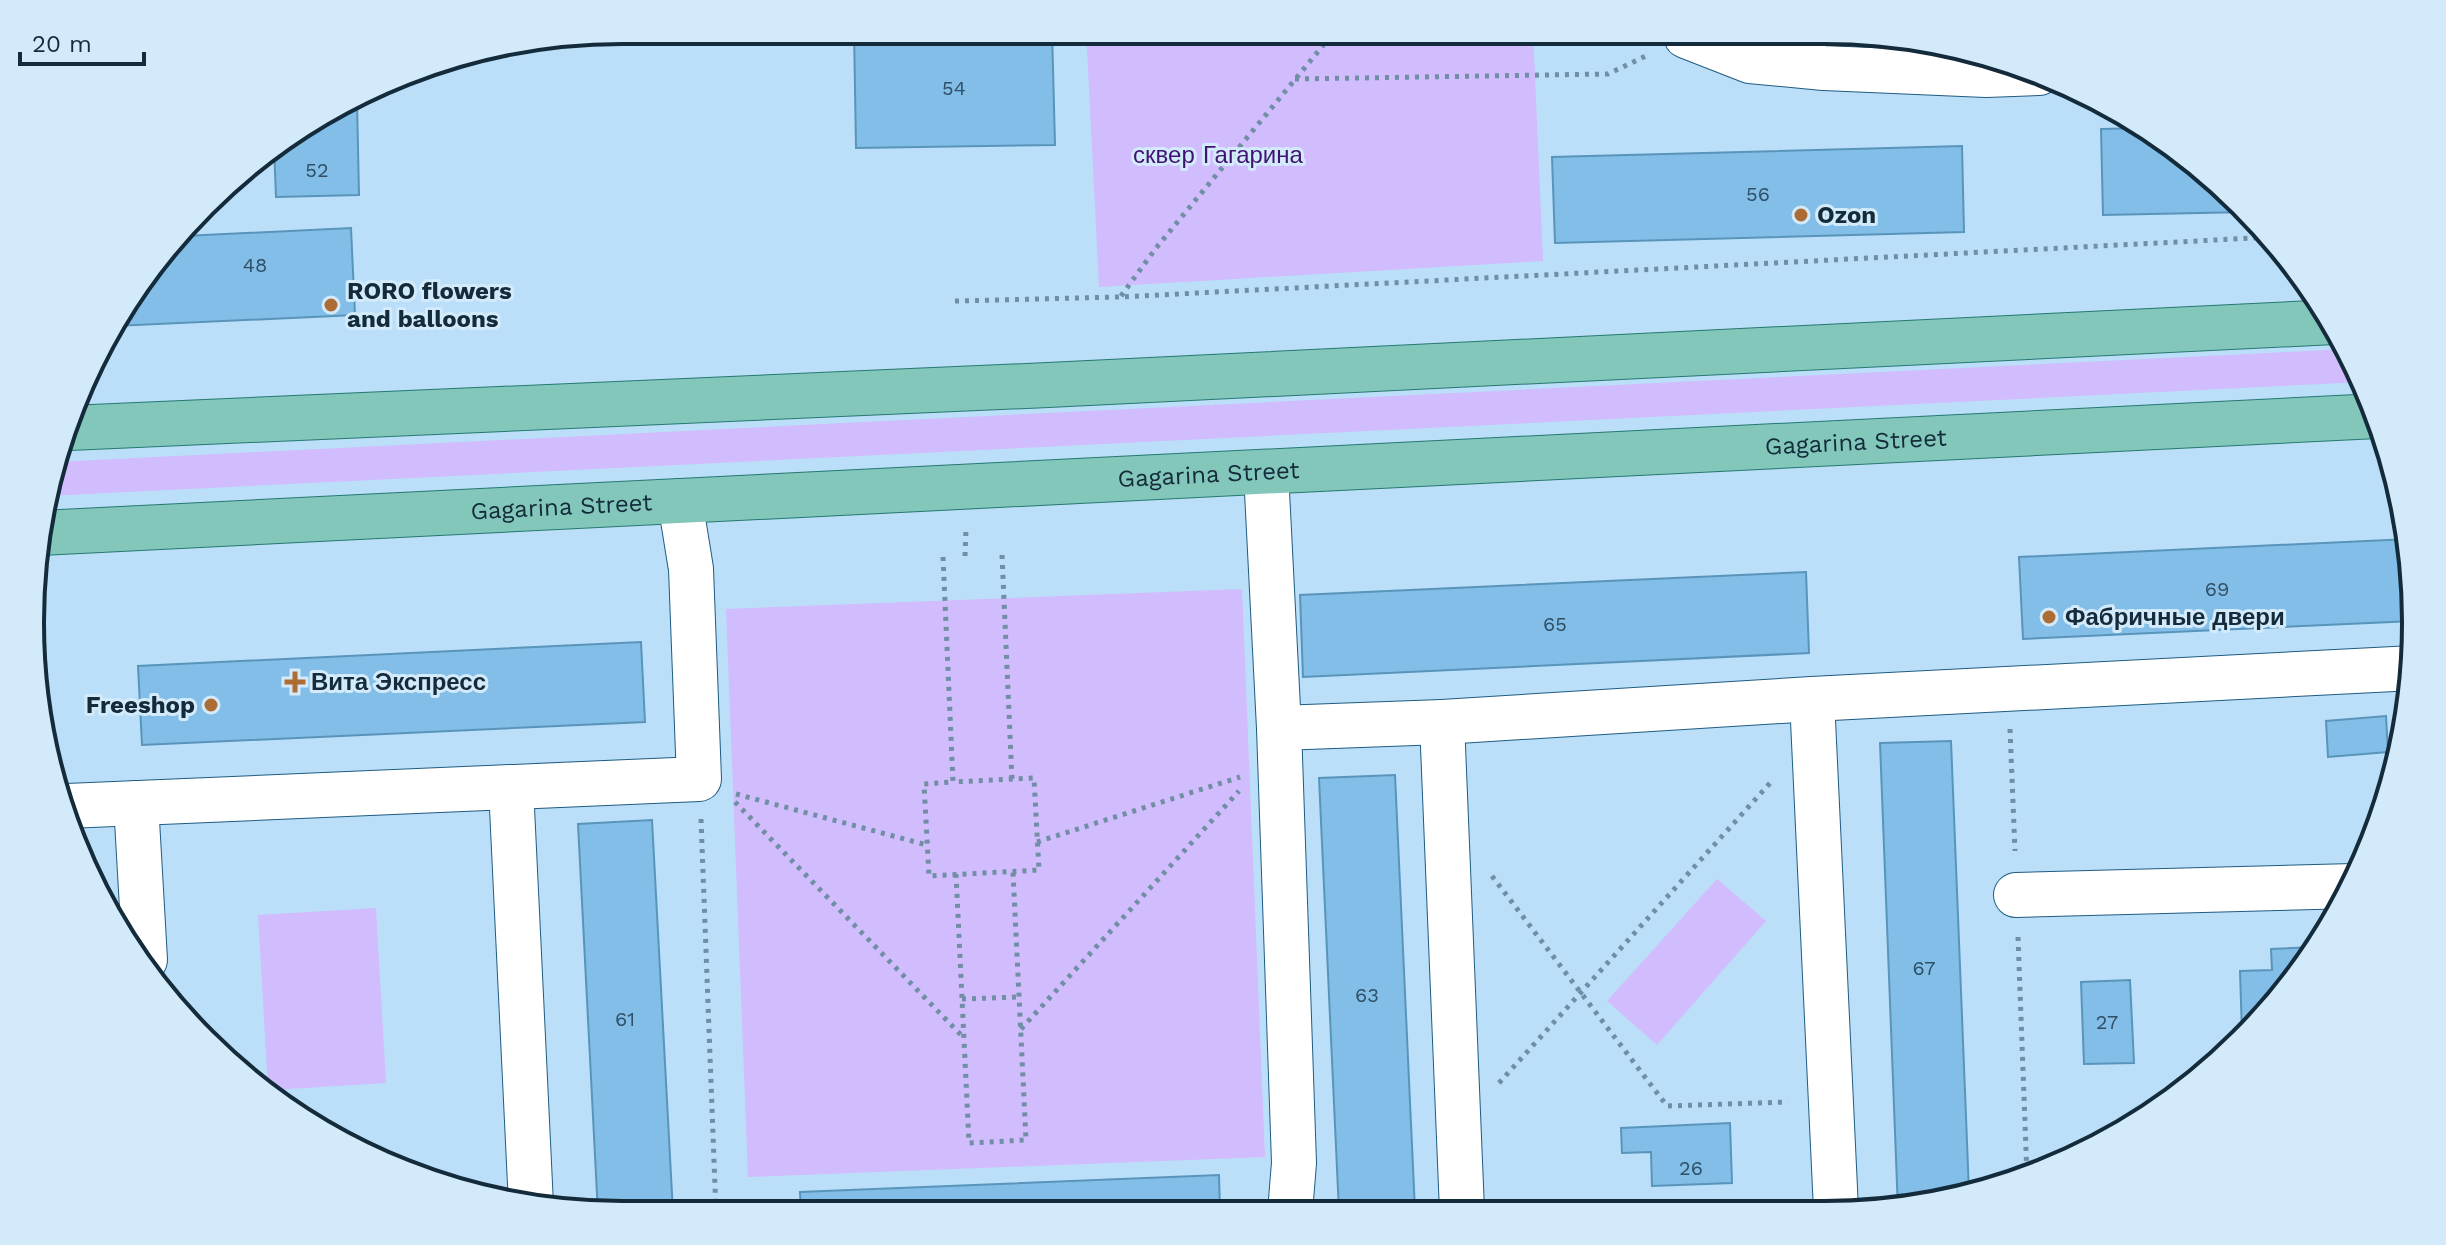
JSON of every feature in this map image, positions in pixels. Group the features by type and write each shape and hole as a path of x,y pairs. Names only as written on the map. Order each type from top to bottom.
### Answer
{"main road":[{"path":"78,428 1048,385 2318,323"},
{"name":"Gagarina Street","path":"51,532 2364,417"}],"street":[{"path":"1711,44 1750,61 1897,71 2006,74"},
{"path":"1266,472 1279,728 1294,1163 1291,1201"},
{"path":"74,806 699,779 691,569 680,501"},
{"path":"1279,728 1442,722 1812,718 2400,669"},
{"path":"1812,718 1836,1201"},
{"path":"1442,722 1462,1201"},
{"path":"511,787 530,1193"},
{"path":"136,803 144,949"},
{"path":"2016,895 2338,886"}],"path":[{"path":"1120,297 1156,248 1324,44"},
{"path":"1295,79 1608,74 1664,44"},
{"path":"955,301 1120,297 2255,238"},
{"path":"1002,555 1012,780"},
{"path":"943,557 953,782"},
{"path":"1458,1128 1581,993 1812,718"},
{"path":"1037,842 1242,777"},
{"path":"1034,778 1039,870 929,876 924,784 1012,780 1034,778"},
{"path":"699,779 716,1201"},
{"path":"1020,1030 1246,784"},
{"path":"927,845 725,791 963,1036"},
{"path":"1484,866 1667,1106 1831,1101"},
{"path":"956,874 969,1143 1026,1140 1013,872"},
{"path":"962,999 1019,997"}],"green space":[{"name":"сквер Гагарина","path":"1087,44 1534,44 1543,261 1099,287"},
{"path":"2333,350 2349,383 59,495 68,461"},
{"path":"1242,589 1265,1157 748,1177 726,609"},
{"path":"1717,879 1766,921 1657,1045 1607,1001"},
{"path":"376,908 386,1083 281,1089 267,1079 258,915"}],"building":[{"path":"854,44 1052,44 1055,145 856,148"},
{"path":"357,109 359,195 276,197 275,161 301,141"},
{"path":"2124,128 2145,141 2232,212 2103,215 2101,129"},
{"path":"1962,146 1964,232 1555,243 1552,157"},
{"path":"351,228 355,315 126,325 141,301 193,236"},
{"path":"2396,540 2402,622 2023,639 2019,557"},
{"path":"1806,572 1809,653 1303,677 1300,595"},
{"path":"641,642 645,722 142,745 138,666"},
{"path":"2386,716 2387,752 2328,757 2326,721"},
{"path":"1951,741 1969,1182 1897,1196 1880,743"},
{"path":"1395,775 1415,1201 1338,1201 1319,778"},
{"path":"652,820 672,1201 597,1200 578,824"},
{"path":"2302,948 2242,1022 2240,971 2272,970 2271,949"},
{"path":"2130,980 2134,1063 2084,1064 2081,982"},
{"path":"1730,1123 1732,1183 1652,1186 1651,1152 1622,1153 1621,1128"},
{"path":"1219,1175 1220,1201 800,1201 800,1192"}],"place":[{"name":"Ozon","path":"1801,215"},
{"name":"RORO flowers and balloons","path":"331,305"},
{"name":"Фабричные двери","path":"2049,617"},
{"name":"Вита Экспресс","path":"295,682"},
{"name":"Freeshop","path":"211,705"}]}
